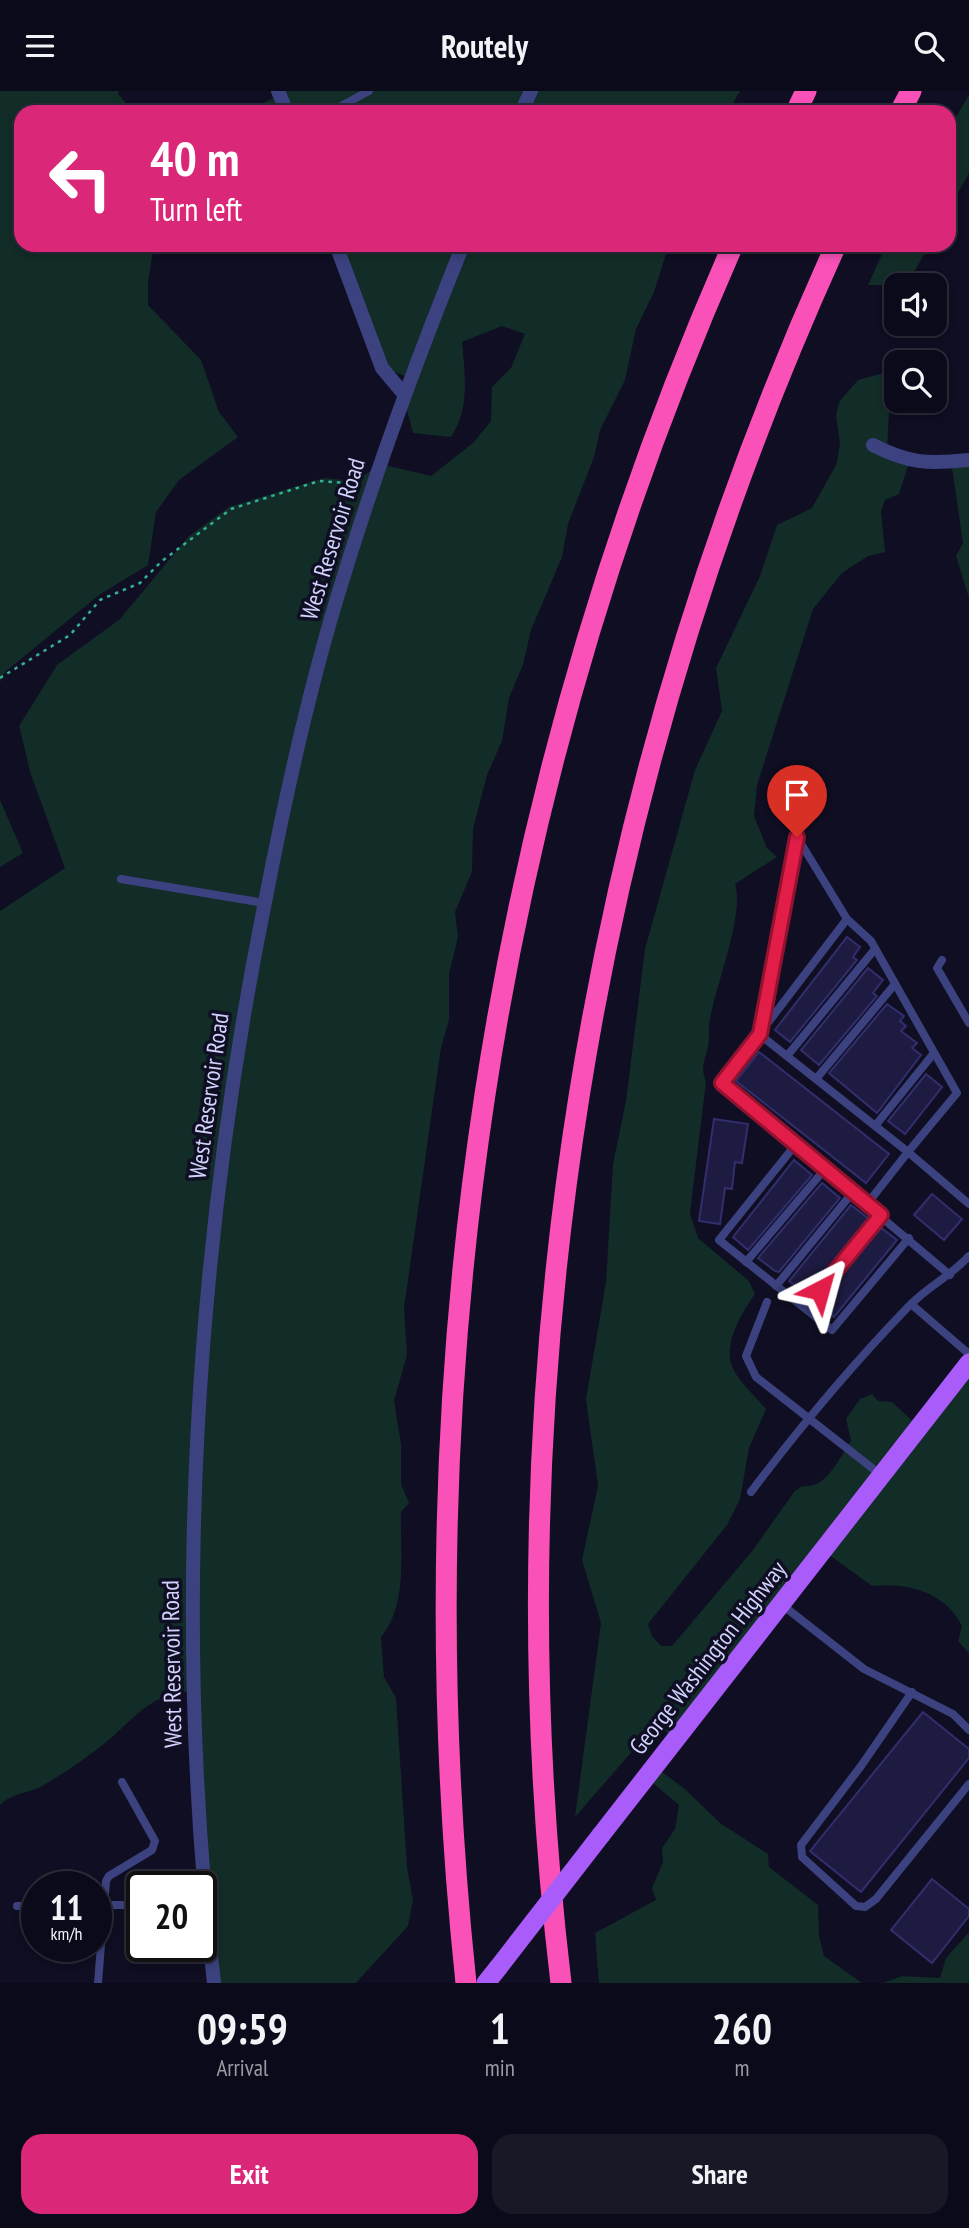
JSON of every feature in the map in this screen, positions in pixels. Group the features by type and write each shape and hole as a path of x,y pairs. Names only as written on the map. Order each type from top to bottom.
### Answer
{"highway":[{"path":"466,1983 447,1755 445,1543 457,1317 480,1119 528,857 580,663 646,463 730,252"},
{"path":"561,1983 540,1739 539,1529 551,1312 576,1102 628,844 683,642 753,439 833,252"}],"main road":[{"name":"George Washington Highway","path":"485,1983 969,1363"}],"street":[{"path":"339,252 382,368 403,393"},
{"name":"West Reservoir Road","path":"201,1871 193,1621 201,1399 208,1290 240,1037 264,903 305,719 336,600 403,393 460,252"},
{"path":"873,445 899,458 926,464 969,460"},
{"name":"West Reservoir Road","path":"211,1962 214,1983"}],"lane":[{"path":"343,105 369,91"},
{"path":"760,1034 797,837 847,919 876,949 957,1093 867,1204"},
{"path":"121,879 264,903"},
{"path":"847,919 722,1083 950,1275"},
{"path":"787,1056 876,949"},
{"path":"942,960 937,968 969,1023"},
{"path":"816,1079 895,984"},
{"path":"760,1034 969,1204"},
{"path":"875,1126 934,1053"},
{"path":"796,1145 719,1240 832,1330 909,1238"},
{"path":"746,1262 825,1169"},
{"path":"776,1286 853,1192"},
{"path":"805,1308 881,1215"},
{"path":"751,1492 807,1417 860,1356 928,1286 950,1275 969,1256"},
{"path":"767,1302 746,1356 756,1377 881,1475"},
{"path":"911,1304 969,1354"},
{"path":"781,1604 864,1669 953,1714 969,1730"},
{"path":"912,1692 861,1766 801,1845 802,1857 856,1906 865,1907 876,1899 969,1784"},
{"path":"112,1874 152,1850 155,1841 122,1782"},
{"path":"98,1983 99,1962"}],"path":[{"path":"0,678 70,635 100,600 140,583 162,561 231,509 319,481 349,481 365,485 371,490"}],"green space":[{"path":"0,91 119,91 118,94 128,105 14,105 14,252 153,252 148,282 148,305 201,360 219,412 238,437 179,480 156,512 148,565 99,595 5,672 0,682"},
{"path":"278,91 740,91 732,105 259,105 278,96"},
{"path":"969,95 969,173 956,196 956,117"},
{"path":"340,252 667,252 654,292 636,329 625,380 600,430 594,457 568,524 562,557 531,630 523,665 509,698 502,741 487,775 473,829 472,872 455,912 458,937 449,974 449,1020 441,1048 404,1308 407,1355 394,1401 401,1444 401,1484 409,1503 401,1512 399,1594 390,1624 381,1637 384,1677 396,1698 407,1867 413,1900 408,1926 356,1983 214,1983 212,1962 217,1962 217,1871 206,1871 193,1691 167,1696 147,1706 70,1769 44,1785 10,1798 0,1805 0,911 65,868 31,775 19,726 57,665 120,619 189,536 229,507 324,478 355,481 381,464 431,476 473,443 491,421 492,387 511,368 525,334 502,326 462,342 464,403 451,437 413,433 405,402 408,377 385,369"},
{"path":"883,252 925,252 914,273 884,273 884,285 868,285"},
{"path":"884,373 884,413 889,413 887,450 909,463 899,494 885,500 881,511 885,552 868,556 842,573 813,609 757,785 754,816 767,848 777,857 735,884 736,914 709,1025 709,1044 703,1072 706,1082 690,1213 698,1238 749,1281 755,1294 732,1338 730,1357 738,1377 766,1409 749,1448 740,1499 727,1525 648,1624 652,1636 661,1646 672,1646 753,1550 794,1492 802,1486 818,1483 831,1471 851,1441 846,1419 860,1399 872,1394 878,1401 892,1402 918,1426 969,1367 969,1653 958,1641 962,1626 946,1605 925,1592 912,1588 872,1586 825,1552 675,1739 656,1724 575,1817 601,1623 582,1560 598,1486 586,1399 606,1282 613,1164 626,1101 645,949 695,770 722,711 716,668 760,576 777,525 812,508 837,463 840,443 836,416 839,402 858,380"},
{"path":"969,458 969,598 956,556 963,543 951,461"},
{"path":"0,800 23,853 0,867"},
{"path":"657,1768 686,1790 720,1823 768,1854 769,1867 818,1905 819,1936 824,1956 862,1983 599,1983 595,1933 656,1900 652,1888 663,1862 662,1848 675,1829 679,1805 648,1779"},
{"path":"969,1932 969,1983 883,1983 902,1976 940,1978 946,1958"}],"building":[{"path":"847,937 860,947 853,957 857,960 790,1042 775,1030"},
{"path":"868,968 883,980 873,993 877,996 819,1065 801,1050"},
{"path":"887,1004 904,1016 900,1021 906,1026 901,1031 917,1043 912,1048 921,1055 877,1113 829,1073"},
{"path":"759,1052 889,1154 866,1183 736,1081"},
{"path":"926,1074 942,1087 905,1134 888,1121"},
{"path":"714,1119 748,1124 742,1163 735,1162 732,1189 725,1188 720,1224 699,1221"},
{"path":"794,1160 812,1175 748,1250 733,1237"},
{"path":"822,1183 840,1198 779,1272 775,1271 758,1258"},
{"path":"932,1194 962,1219 944,1240 914,1215"},
{"path":"851,1205 869,1219 807,1295 789,1281"},
{"path":"880,1227 897,1240 834,1317 817,1303"},
{"path":"923,1712 969,1749 969,1758 861,1892 810,1851"},
{"path":"932,1879 969,1909 969,1916 932,1963 891,1930"}],"route":[{"path":"797,837 760,1034 722,1083 881,1215 820,1290"}]}
